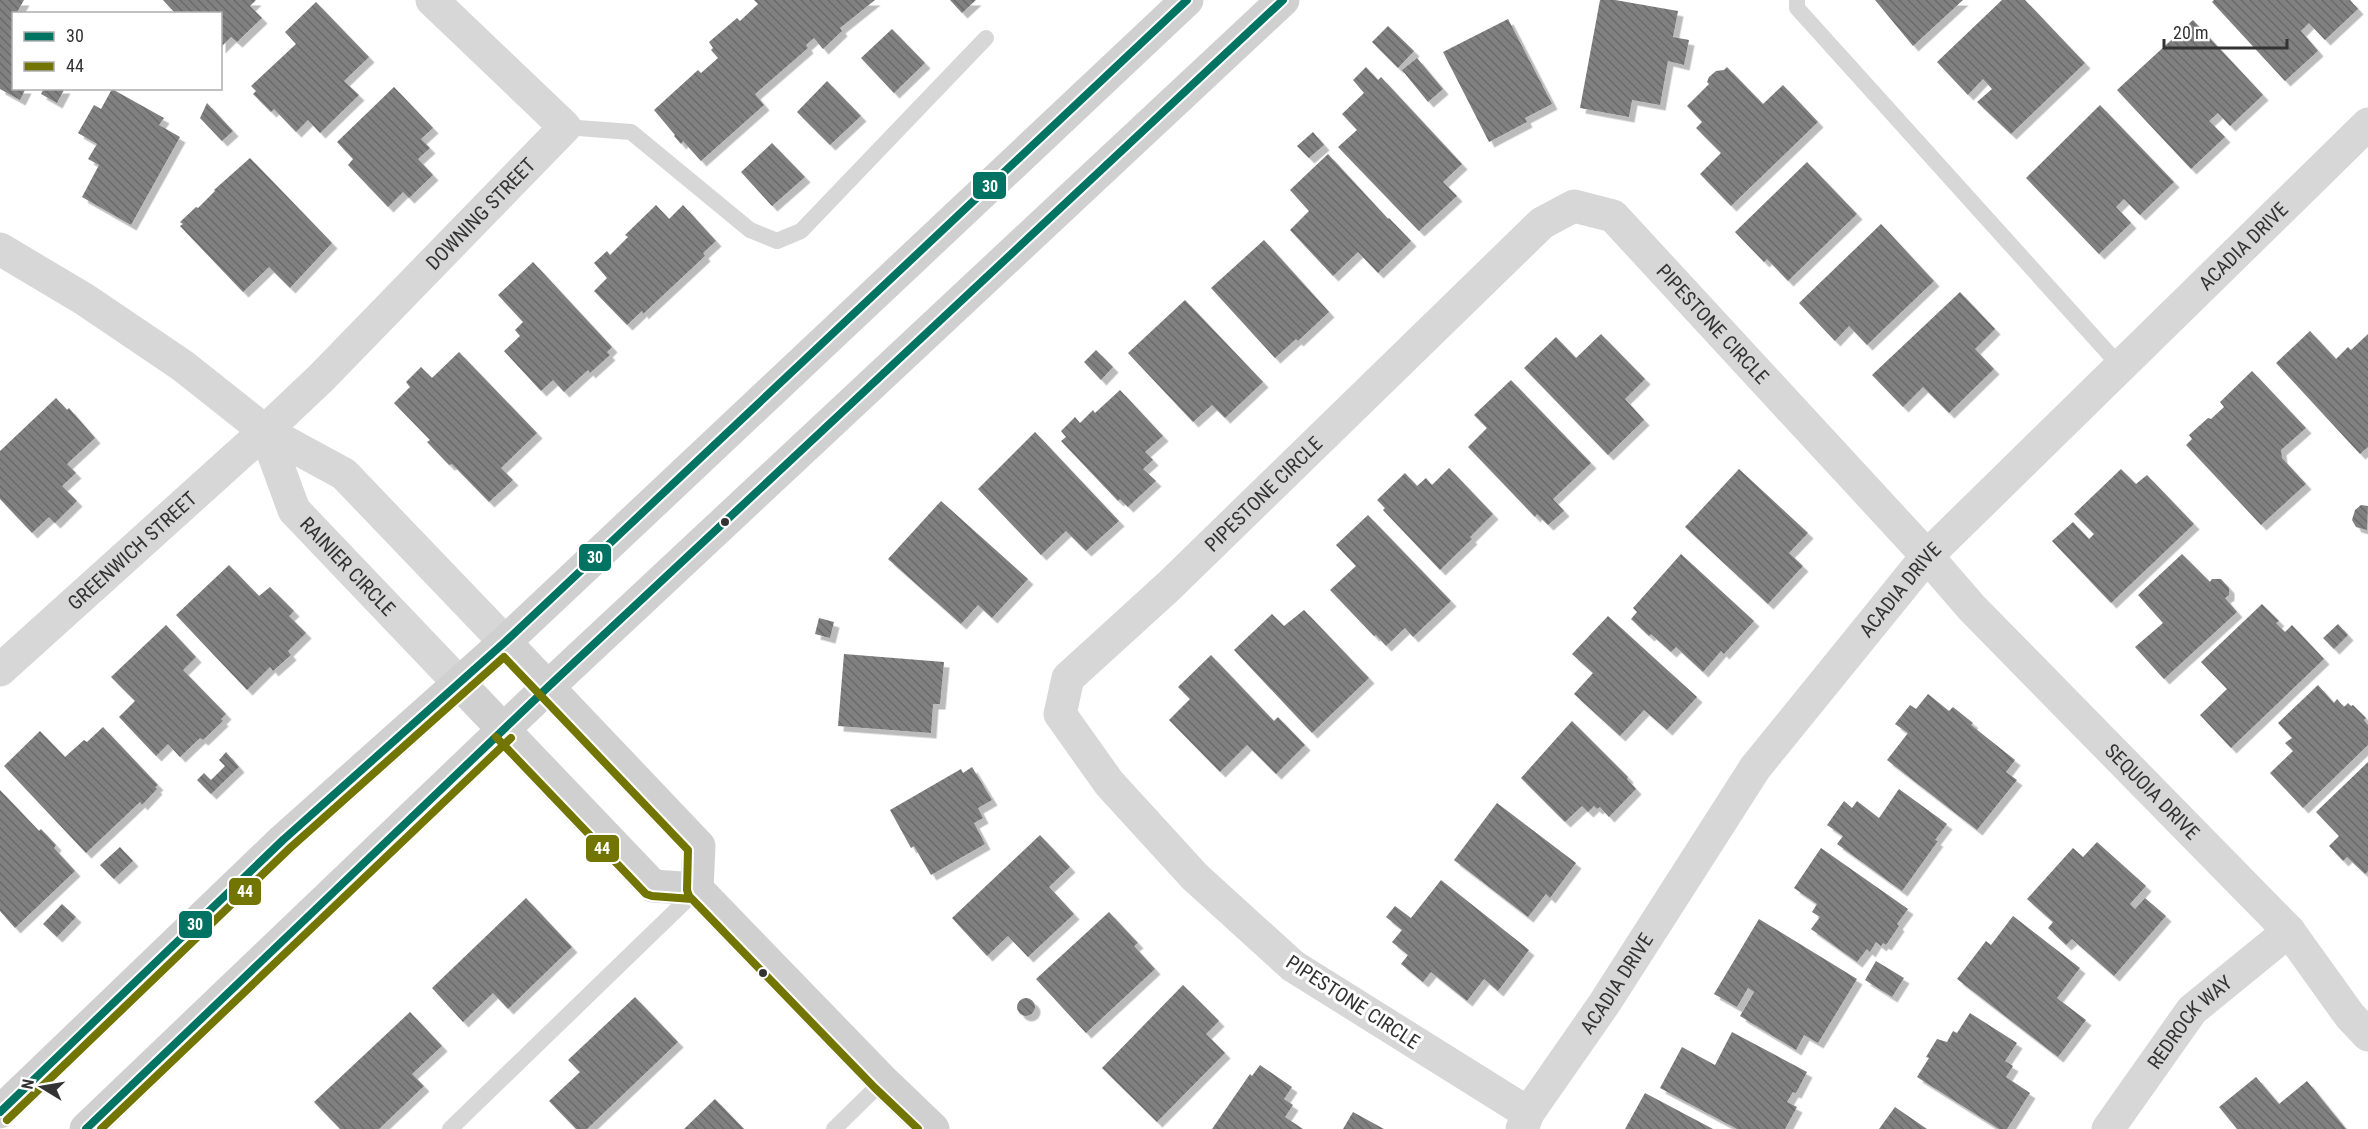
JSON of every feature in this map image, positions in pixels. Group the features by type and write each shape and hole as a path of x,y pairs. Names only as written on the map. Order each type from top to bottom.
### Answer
{"main road":[{"path":"0,1112 283,840 505,642 1186,0"},
{"path":"86,1129 548,687 1283,0"},
{"path":"505,642 699,846 697,890"},
{"path":"459,683 653,886 697,890 883,1082 933,1129"}],"street":[{"path":"432,0 565,127"},
{"name":"ACADIA DRIVE","path":"1525,1121 1604,1004 1755,768 1928,556 2368,124"},
{"name":"DOWNING STREET","path":"265,431 321,378 565,127"},
{"name":"PIPESTONE CIRCLE","path":"1525,1121 1293,966 1195,877 1109,783 1060,714 1068,678 1168,586 1542,223 1574,206 1613,216 1928,556"},
{"path":"0,249 84,299 153,346 265,431 344,474 505,642"},
{"name":"GREENWICH STREET","path":"0,670 265,431"},
{"name":"RAINIER CIRCLE","path":"265,431 294,510 459,683"},
{"name":"SEQUOIA DRIVE","path":"1928,556 1972,608 2289,931 2350,1016 2368,1035"},
{"name":"REDROCK WAY","path":"2108,1129 2192,1010 2289,931"}],"lane":[{"path":"1797,0 1797,8 2120,366"},
{"path":"565,127 631,132 750,230 777,241 801,231 986,38"},
{"path":"450,1129 697,890"},
{"path":"834,1129 883,1082"}],"building":[{"path":"0,0 24,0 17,12 12,12 12,90 25,90 20,100 0,89"},
{"path":"163,0 256,0 250,6 262,18 237,42 231,37 222,46 222,12 174,12"},
{"path":"754,0 875,0 840,28 842,31 823,49 814,38 806,45 808,48 755,94 764,105 701,161 683,141 681,144 654,110 698,70 701,73 718,58 711,50 713,48 709,42 737,18 740,21 758,4"},
{"path":"950,0 976,0 962,13"},
{"path":"1600,0 1615,0 1678,11 1673,37 1689,40 1684,65 1668,61 1660,105 1632,100 1629,117 1580,108"},
{"path":"1875,0 1963,0 1913,46"},
{"path":"2002,0 2025,0 2085,63 2011,134 1977,102 1992,89 1983,79 1968,95 1937,62"},
{"path":"2214,0 2350,0 2358,9 2325,40 2309,23 2301,31 2318,51 2285,81 2212,2"},
{"path":"316,2 369,57 344,81 359,95 320,133 308,120 296,132 274,109 271,112 253,94 256,91 251,86 296,44 285,32"},
{"path":"1508,19 1552,104 1525,118 1527,122 1489,142 1443,52"},
{"path":"2193,20 2263,95 2230,126 2218,113 2209,121 2225,137 2191,169 2117,90"},
{"path":"1388,26 1414,51 1398,68 1372,42"},
{"path":"892,29 925,63 894,93 861,58"},
{"path":"1417,58 1443,89 1428,102 1402,70"},
{"path":"1366,67 1378,80 1381,77 1462,164 1443,182 1457,196 1419,231 1338,147 1357,130 1342,114 1364,93 1353,80"},
{"path":"1727,67 1763,104 1783,85 1818,122 1731,206 1700,174 1721,153 1696,128 1702,122 1687,106 1709,84 1707,82 1709,77 1716,71"},
{"path":"827,81 861,116 830,145 797,112"},
{"path":"394,87 433,128 421,139 430,148 418,159 433,175 409,198 403,192 388,207 348,165 353,159 337,142"},
{"path":"43,90 64,90 57,103 41,94"},
{"path":"111,90 114,90 164,118 159,125 180,137 131,225 82,197 99,165 88,159 97,144 78,133 94,105 101,109"},
{"path":"207,103 233,131 222,141 200,118"},
{"path":"2100,105 2174,182 2140,215 2124,199 2116,207 2131,223 2099,254 2026,178"},
{"path":"1313,132 1324,145 1309,158 1297,146"},
{"path":"772,143 805,177 772,206 741,172"},
{"path":"1328,154 1411,241 1378,273 1358,252 1333,276 1290,230 1309,211 1290,190"},
{"path":"250,158 332,243 290,288 269,267 243,292 180,226 183,224 180,222 196,207 198,208 214,190"},
{"path":"1807,162 1857,214 1788,281 1767,259 1764,262 1735,232"},
{"path":"656,205 669,219 683,205 716,241 703,253 705,256 643,314 642,311 627,325 594,291 607,278 594,263 607,251 610,255 628,237 625,235"},
{"path":"1881,224 1934,281 1867,345 1849,326 1835,341 1799,303"},
{"path":"1264,240 1329,312 1298,341 1296,339 1275,358 1211,288"},
{"path":"533,262 612,347 607,352 610,355 590,373 588,370 564,392 553,380 541,391 504,351 520,336 515,330 523,322 498,295"},
{"path":"1960,292 1995,329 1975,349 1994,369 1949,413 1923,387 1903,407 1872,375"},
{"path":"1185,300 1263,382 1225,418 1212,405 1193,422 1128,353"},
{"path":"2310,331 2336,359 2348,347 2351,350 2368,334 2368,447 2360,454 2276,363"},
{"path":"1601,334 1645,379 1625,399 1644,420 1608,455 1524,368 1556,337 1576,358"},
{"path":"1096,350 1113,367 1101,380 1084,362"},
{"path":"459,352 537,433 501,468 513,480 489,502 452,464 449,465 427,442 430,440 394,403 410,387 406,382 421,367 432,378"},
{"path":"2252,371 2306,428 2281,450 2282,458 2306,484 2261,525 2186,445 2192,439 2189,435 2224,407 2220,402"},
{"path":"1511,380 1591,463 1553,499 1564,511 1548,525 1537,514 1535,517 1468,447 1487,428 1474,415"},
{"path":"1120,390 1163,436 1145,452 1153,460 1143,469 1156,481 1128,507 1120,499 1118,501 1061,441 1066,437 1061,431 1075,417 1080,423 1093,410 1095,413"},
{"path":"56,398 67,410 69,408 95,438 67,464 76,473 62,486 77,501 55,523 49,517 32,533 0,499 0,451"},
{"path":"1035,432 1119,521 1086,551 1066,531 1041,555 978,489"},
{"path":"1449,468 1493,514 1470,537 1472,539 1440,570 1383,510 1385,508 1377,500 1405,473 1417,486 1426,478 1432,485"},
{"path":"1739,469 1808,533 1789,553 1803,566 1768,604 1685,527"},
{"path":"2121,469 2136,484 2147,475 2194,524 2111,603 2052,541 2073,522 2089,539 2094,534 2074,514"},
{"path":"941,501 1028,579 992,618 978,605 961,624 888,559"},
{"path":"2361,505 2368,506 2367,530 2356,527 2352,520 2355,510"},
{"path":"1368,515 1451,601 1413,637 1405,628 1386,646 1330,590 1356,566 1336,545"},
{"path":"1681,554 1754,621 1724,654 1721,651 1703,672 1676,647 1671,652 1631,619 1637,612 1633,608"},
{"path":"2182,554 2210,582 2212,579 2221,579 2229,588 2229,595 2225,598 2237,612 2164,679 2135,647 2163,623 2138,595"},
{"path":"229,565 259,596 270,587 294,611 289,616 306,633 288,651 291,655 273,671 270,667 247,690 176,615"},
{"path":"2262,604 2279,621 2276,623 2285,632 2292,625 2324,659 2231,748 2200,715 2227,689 2201,662"},
{"path":"1304,610 1369,678 1312,733 1234,650 1272,614 1284,626"},
{"path":"1608,616 1697,697 1667,730 1644,710 1620,736 1574,694 1593,673 1572,654"},
{"path":"819,618 834,622 830,638 815,634"},
{"path":"2338,624 2348,635 2334,649 2323,638"},
{"path":"166,625 196,657 183,670 226,714 221,719 223,721 203,740 200,738 180,757 168,744 156,756 119,717 135,701 111,677"},
{"path":"844,654 944,662 940,704 933,704 931,733 838,726"},
{"path":"1211,655 1274,721 1278,717 1305,745 1276,774 1247,745 1220,772 1169,720 1190,699 1178,687"},
{"path":"2318,685 2334,703 2337,699 2344,707 2348,703 2353,705 2366,718 2364,720 2368,725 2368,745 2303,808 2270,773 2293,751 2285,743 2292,738 2278,723"},
{"path":"1928,694 1949,711 1953,707 1973,723 1971,725 2015,760 2006,772 2017,780 1977,830 1887,760 1908,733 1895,724 1910,705 1916,709"},
{"path":"1572,721 1628,777 1627,779 1636,789 1609,817 1600,807 1597,809 1594,806 1588,812 1582,806 1565,822 1521,778"},
{"path":"103,727 158,785 142,805 140,802 86,853 4,766 40,731 65,757 84,740 87,742"},
{"path":"226,752 239,767 211,794 197,780 204,773 211,780 225,766 219,760"},
{"path":"2368,762 2368,871 2365,874 2347,857 2343,861 2329,846 2339,836 2316,812"},
{"path":"972,767 992,800 978,808 983,818 974,823 985,844 931,875 914,846 911,848 890,810 961,769 963,773"},
{"path":"1899,789 1947,824 1935,840 1938,841 1902,891 1837,844 1843,836 1827,825 1844,801 1852,808 1857,801 1879,818"},
{"path":"0,790 39,831 41,829 56,845 54,848 75,871 15,928 0,911"},
{"path":"1497,803 1576,863 1550,898 1546,894 1528,917 1454,860"},
{"path":"1040,835 1070,867 1049,887 1074,914 1028,957 1008,936 987,956 952,918"},
{"path":"2097,842 2146,886 2130,904 2135,909 2145,898 2166,916 2114,976 2072,939 2066,945 2048,928 2053,922 2027,899 2073,848 2083,857"},
{"path":"120,847 133,861 114,879 100,865"},
{"path":"1821,848 1908,909 1886,945 1883,943 1881,946 1876,942 1870,952 1867,949 1857,962 1811,929 1820,917 1812,912 1817,904 1794,888"},
{"path":"1441,880 1529,950 1498,991 1484,979 1467,1001 1431,972 1423,982 1401,964 1408,955 1392,942 1402,930 1386,917 1395,906 1411,918"},
{"path":"526,898 572,947 508,1009 493,993 463,1022 432,988"},
{"path":"62,904 76,917 57,937 43,924"},
{"path":"1109,912 1138,943 1134,946 1155,969 1086,1033 1036,979"},
{"path":"2013,916 2080,968 2057,998 2086,1020 2058,1057 1957,979 1986,941 1991,945"},
{"path":"1759,919 1857,979 1818,1043 1804,1035 1796,1050 1740,1016 1754,992 1748,988 1737,1007 1714,994"},
{"path":"1876,961 1904,978 1892,997 1865,980"},
{"path":"1183,985 1219,1021 1206,1034 1225,1053 1157,1122 1102,1068"},
{"path":"635,997 678,1042 587,1129 576,1129 549,1101 580,1072 568,1060"},
{"path":"1022,998 1030,998 1035,1003 1033,1014 1022,1016 1017,1011 1017,1003"},
{"path":"410,1012 442,1046 412,1074 424,1086 379,1129 340,1129 314,1102"},
{"path":"1970,1013 2017,1043 2005,1061 2013,1066 2006,1077 2030,1093 2007,1129 1999,1129 1917,1077 1937,1039 1947,1042 1953,1031 1957,1033"},
{"path":"1732,1032 1807,1072 1796,1093 1793,1092 1787,1102 1797,1107 1785,1129 1737,1129 1660,1088 1682,1047 1715,1065"},
{"path":"1260,1065 1292,1087 1284,1099 1293,1105 1285,1117 1303,1129 1212,1129 1250,1074 1252,1076"},
{"path":"2256,1077 2279,1104 2307,1081 2346,1129 2237,1129 2219,1107"},
{"path":"1645,1093 1713,1129 1625,1129"},
{"path":"715,1099 744,1129 684,1129"},
{"path":"1895,1107 1927,1129 1879,1129"},
{"path":"1353,1112 1384,1129 1343,1129"}],"transit line":[{"name":"30","path":"0,1112 283,840 505,642 1187,0"},
{"name":"30","path":"86,1129 548,687 1283,0"},
{"name":"44","path":"7,1120 290,848 504,657 688,850 687,890 689,896 875,1088 918,1129"},
{"name":"44","path":"496,737 646,894 692,899 723,931"},
{"name":"44","path":"101,1129 511,738"}]}
